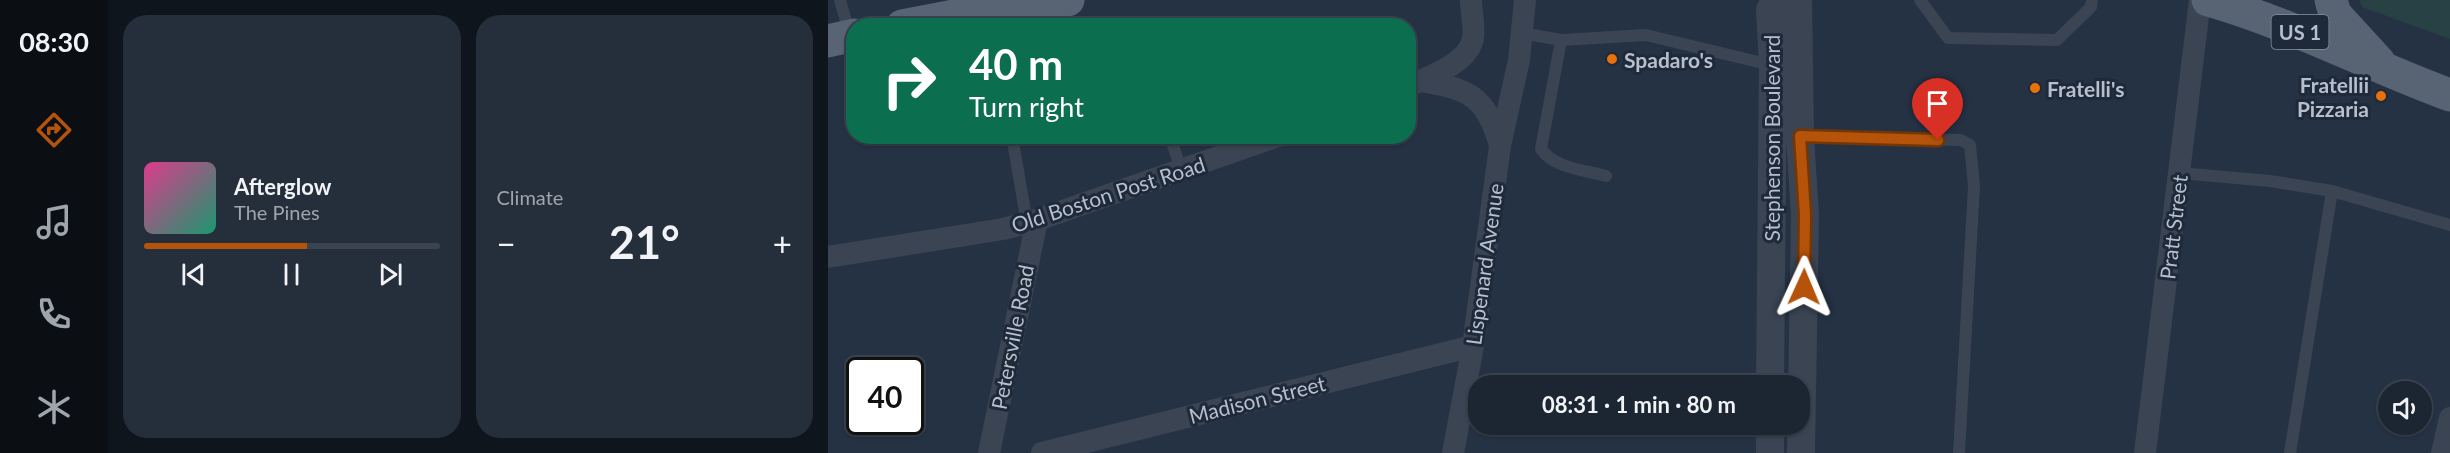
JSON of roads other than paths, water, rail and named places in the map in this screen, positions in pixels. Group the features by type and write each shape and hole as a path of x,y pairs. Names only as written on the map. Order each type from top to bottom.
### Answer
{"main road":[{"path":"927,18 960,7 1068,0"},
{"name":"US 1","path":"2208,0 2290,27 2388,72 2450,95"},
{"path":"2331,0 2336,14 2388,72"}],"street":[{"path":"1416,83 1464,54 1473,39 1471,0"},
{"name":"Lispenard Avenue","path":"1453,453 1473,346 1500,146 1522,33 1525,0"},
{"name":"Stephenson Boulevard","path":"1776,0 1770,10 1786,67 1800,136 1805,215 1801,453"},
{"name":"Stephenson Boulevard","path":"1771,375 1786,67 1798,0"},
{"name":"Pratt Street","path":"2145,453 2200,0"},
{"name":"Lispenard Avenue","path":"1416,84 1454,87 1473,96 1486,108 1493,121 1500,146"},
{"name":"Old Boston Post Road","path":"828,257 1032,222 1255,144"},
{"name":"Petersville Road","path":"989,453 1032,222"},
{"name":"Madison Street","path":"1042,453 1473,346"},
{"path":"2442,453 2450,418"},
{"path":"1770,435 1770,453"}],"lane":[{"path":"840,0 844,37"},
{"path":"1920,0 1948,38 2057,40 2091,7 2092,0"},
{"path":"1522,33 1561,40 1646,35 1786,67"},
{"path":"1561,40 1541,149 1548,159 1606,176"},
{"path":"1800,136 1961,140 1970,145 1974,186 1959,453"},
{"path":"1014,144 1032,222"},
{"path":"1173,144 1181,170"},
{"path":"2180,173 2270,181 2332,191 2450,225"},
{"path":"2290,453 2332,191"}],"place":[{"name":"Spadaro's","path":"1612,59"},
{"name":"Fratelli's","path":"2035,88"},
{"name":"Fratellii Pizzaria","path":"2381,96"}]}
